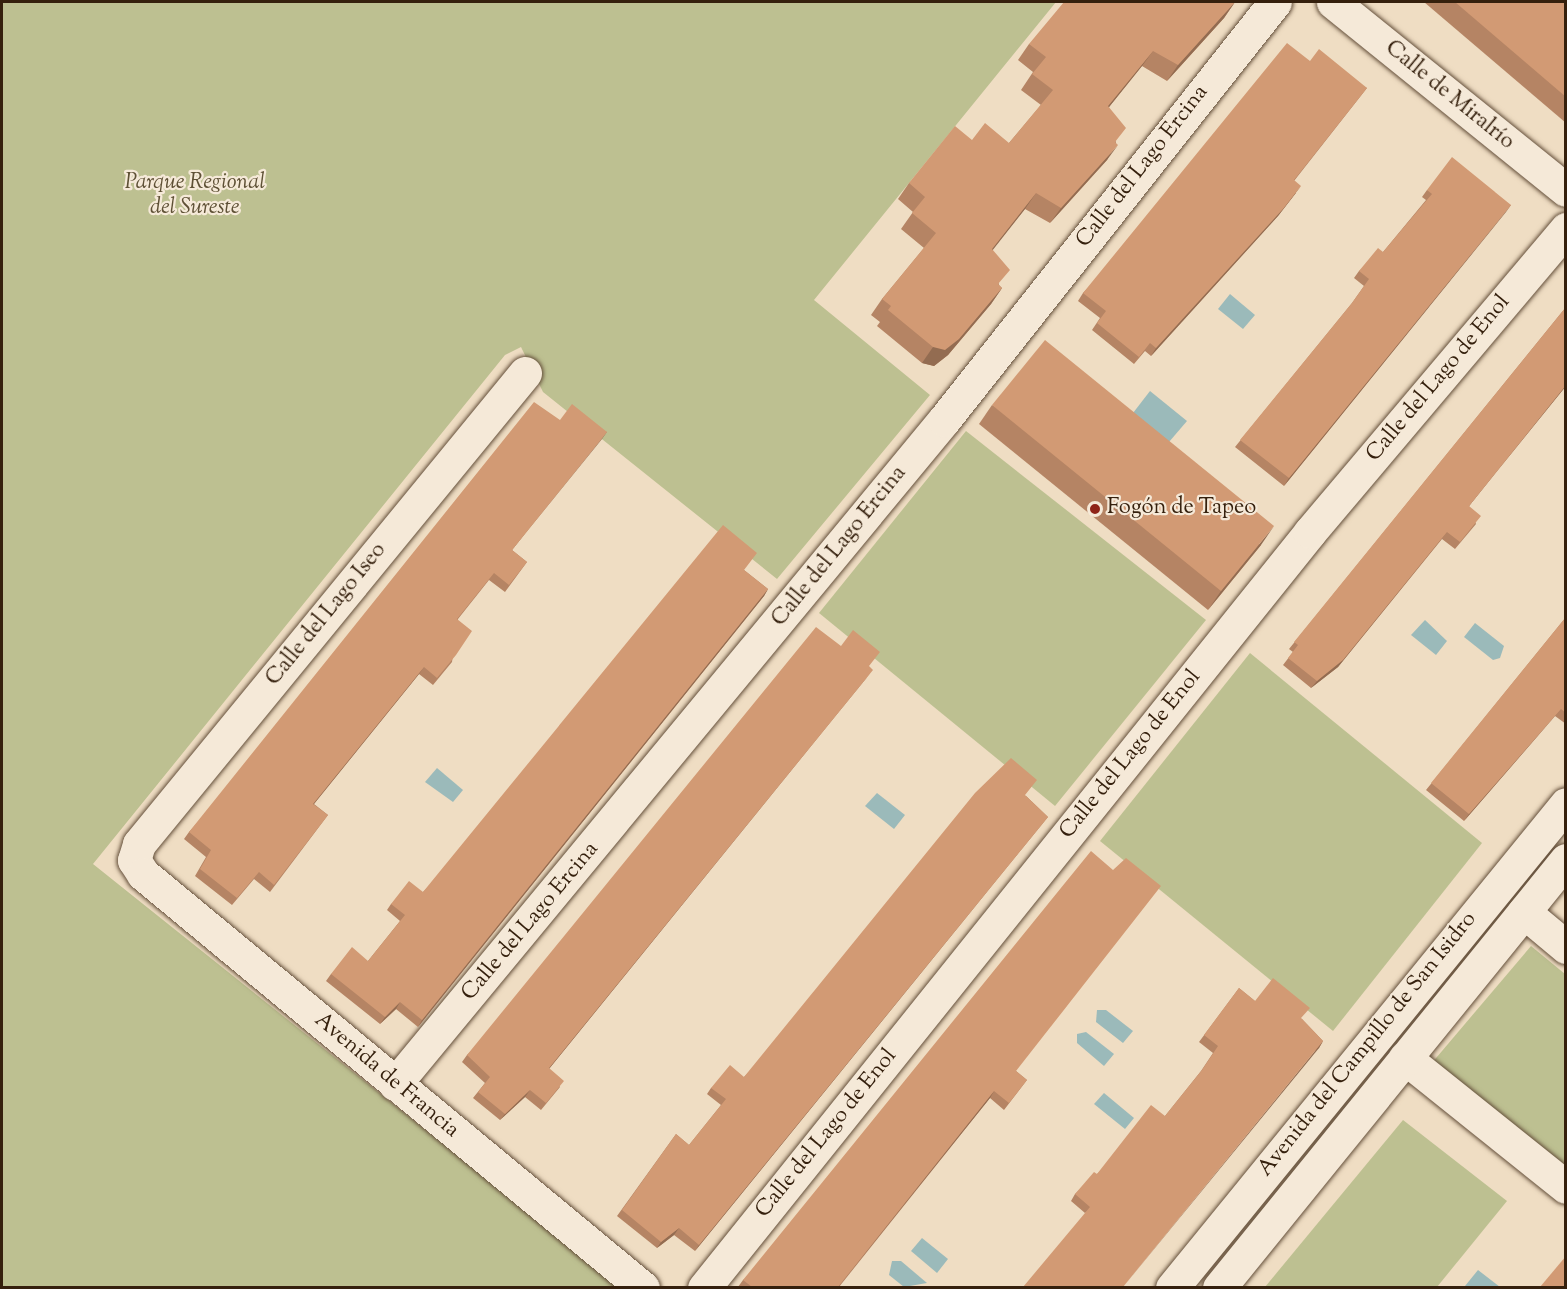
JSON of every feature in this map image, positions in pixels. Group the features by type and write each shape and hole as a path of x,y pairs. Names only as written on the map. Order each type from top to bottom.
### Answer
{"street":[{"name":"Calle del Lago Ercina","path":"395,1084 936,429 1275,2"},
{"name":"Calle de Miralrío","path":"1333,2 1566,190"},
{"name":"Calle del Lago de Enol","path":"704,1287 1310,532 1566,229"},
{"name":"Calle del Lago Iseo","path":"134,860 139,844 525,373"},
{"name":"Avenida del Campillo de San Isidro","path":"1172,1287 1566,804"},
{"name":"Avenida de Francia","path":"134,860 144,874 395,1084 644,1287"},
{"name":"Avenida del Campillo de San Isidro","path":"1219,1287 1566,860"},
{"path":"1524,912 1566,947"},
{"path":"1405,1058 1566,1187"}],"green space":[{"name":"Parque Regional del Sureste","path":"2,2 1056,2 814,300 930,395 777,579 543,392 521,347 505,355 93,864 622,1287 2,1287"},
{"path":"966,431 1206,620 1055,806 819,613"},
{"path":"1250,653 1482,843 1333,1031 1100,841"},
{"path":"1531,946 1565,974 1565,1174 1431,1064"},
{"path":"1403,1120 1507,1201 1437,1287 1265,1287"}],"water":[{"path":"1230,294 1255,315 1243,329 1218,309"},
{"path":"1150,391 1187,421 1169,442 1133,413"},
{"path":"1425,620 1447,641 1436,655 1411,635"},
{"path":"1475,623 1504,646 1500,658 1493,660 1464,637"},
{"path":"437,768 463,790 453,802 425,782"},
{"path":"877,793 905,815 894,829 865,806"},
{"path":"1097,1010 1106,1010 1133,1031 1123,1043 1096,1022"},
{"path":"1086,1032 1114,1054 1104,1066 1077,1043 1077,1034"},
{"path":"1104,1093 1134,1118 1125,1129 1094,1104"},
{"path":"922,1238 948,1259 937,1273 911,1251"},
{"path":"892,1261 901,1261 927,1283 904,1287 889,1275"},
{"path":"1478,1270 1500,1287 1465,1286"}],"building":[{"path":"1064,2 1235,2 1178,65 1153,51 1108,106 1126,128 1115,142 1118,145 1061,208 1036,193 992,249 1010,270 998,284 1002,288 959,339 945,350 933,347 888,310 891,306 882,299 936,233 912,213 925,197 909,183 955,126 972,140 985,123 1009,143 1053,90 1032,74 1046,57 1029,44"},
{"path":"1455,2 1566,2 1566,97"},
{"path":"1287,43 1310,61 1319,49 1367,88 1294,180 1301,186 1283,209 1156,348 1150,343 1139,357 1097,323 1106,311 1083,293"},
{"path":"1452,157 1511,205 1289,478 1240,440 1352,303 1369,279 1359,271 1378,248 1383,252 1432,194 1427,190"},
{"path":"1566,307 1566,385 1469,506 1481,516 1460,542 1447,532 1343,660 1317,681 1288,658 1298,645 1294,642"},
{"path":"1045,340 1274,526 1221,591 992,405"},
{"path":"534,402 560,420 572,404 607,432 512,550 527,562 509,585 494,573 457,619 472,631 456,655 437,678 424,667 313,804 328,815 274,885 259,872 237,898 200,869 211,850 189,832"},
{"path":"723,525 757,553 744,570 768,589 422,1020 400,1002 385,1017 331,974 352,947 368,961 405,915 391,904 409,881 423,892"},
{"path":"1566,617 1566,713 1561,709 1469,814 1431,783"},
{"path":"816,627 841,646 853,630 880,652 869,666 873,670 549,1068 564,1081 546,1103 530,1090 505,1114 478,1092 490,1077 467,1055"},
{"path":"1011,758 1037,780 1025,795 1048,817 699,1245 679,1228 661,1242 622,1210 676,1134 689,1145 726,1099 711,1088 730,1065 744,1077 975,793"},
{"path":"1091,851 1113,870 1126,858 1161,886 1016,1071 1027,1080 1009,1103 994,1091 838,1287 752,1287 743,1280"},
{"path":"1273,978 1310,1008 1301,1018 1323,1041 1123,1287 1023,1287 1090,1207 1075,1194 1094,1172 1097,1174 1151,1105 1165,1116 1202,1070 1218,1046 1204,1035 1239,988 1255,1001"},
{"path":"1566,1256 1566,1287 1540,1287"}],"place":[{"name":"Fogón de Tapeo","path":"1095,509"}]}
